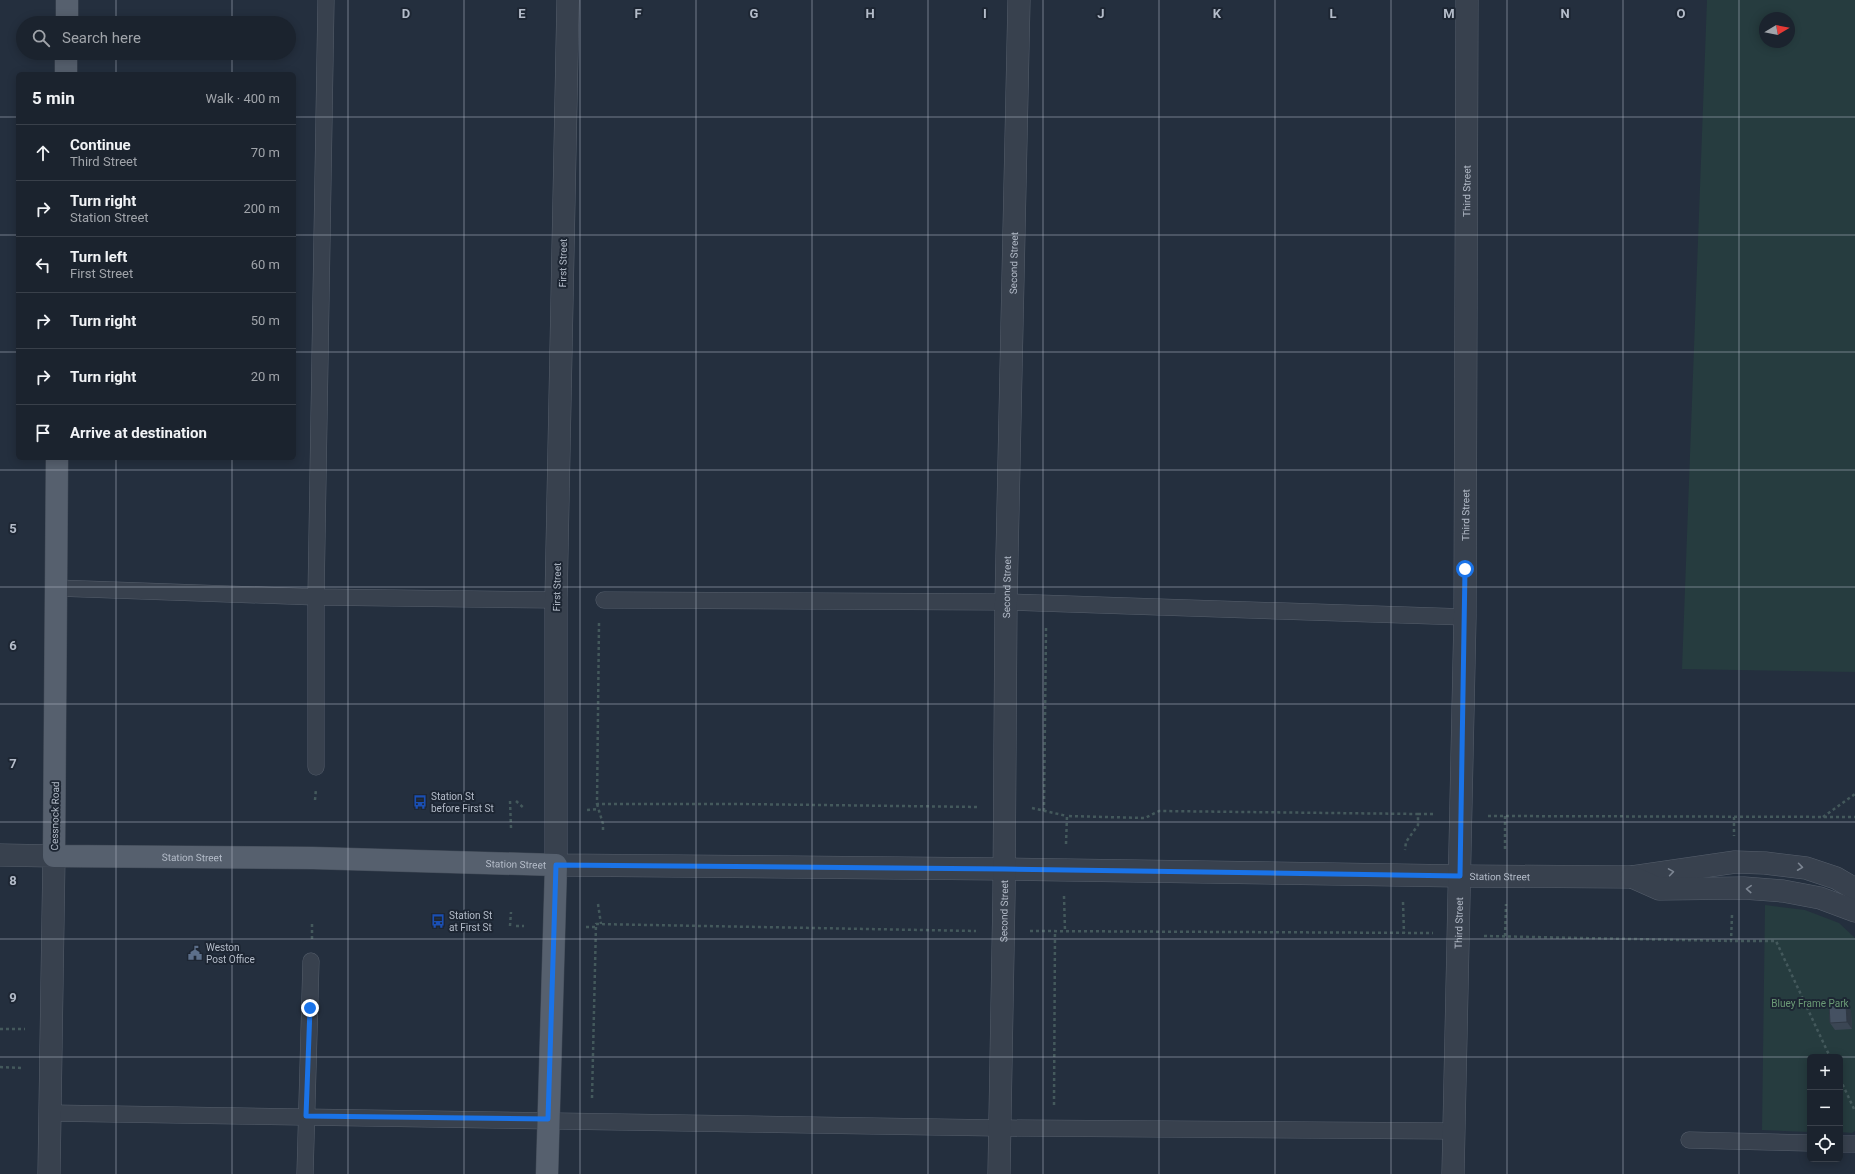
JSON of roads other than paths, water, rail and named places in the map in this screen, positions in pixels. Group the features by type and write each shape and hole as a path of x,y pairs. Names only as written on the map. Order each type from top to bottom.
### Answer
{"main road":[{"path":"67,0 67,16"},
{"path":"66,60 66,72"},
{"name":"Cessnock Road","path":"54,856 57,460"},
{"name":"Station Street","path":"54,856 313,858 556,865"},
{"name":"First Street","path":"547,1174 556,865"}],"street":[{"name":"First Street","path":"556,865 556,600 568,0"},
{"name":"Second Street","path":"999,1174 1004,869 1006,602 1019,0"},
{"name":"Third Street","path":"1453,1174 1465,617 1467,0"},
{"name":"Station Street","path":"0,855 54,856"},
{"name":"Cessnock Road","path":"49,1174 54,856"},
{"name":"Station Street","path":"556,865 1004,869 1632,878 1734,862 1765,863 1806,868 1836,878 1855,889"},
{"name":"Station Street","path":"1632,878 1659,889 1744,888 1783,891 1820,898 1855,911"}],"lane":[{"path":"316,767 316,597 326,0"},
{"path":"56,588 316,597 556,600"},
{"path":"604,600 1006,602 1465,617"},
{"path":"305,1174 311,961"},
{"path":"50,1113 548,1119 999,1128 1454,1131"},
{"path":"1689,1140 1807,1143"},
{"path":"1843,1144 1855,1144"}],"place":[{"name":"Station St before First St","path":"420,802"},
{"name":"Station St at First St","path":"438,921"},
{"name":"Weston Post Office","path":"195,953"}],"park label":[{"name":"Bluey Frame Park","path":"1810,1003"}]}
